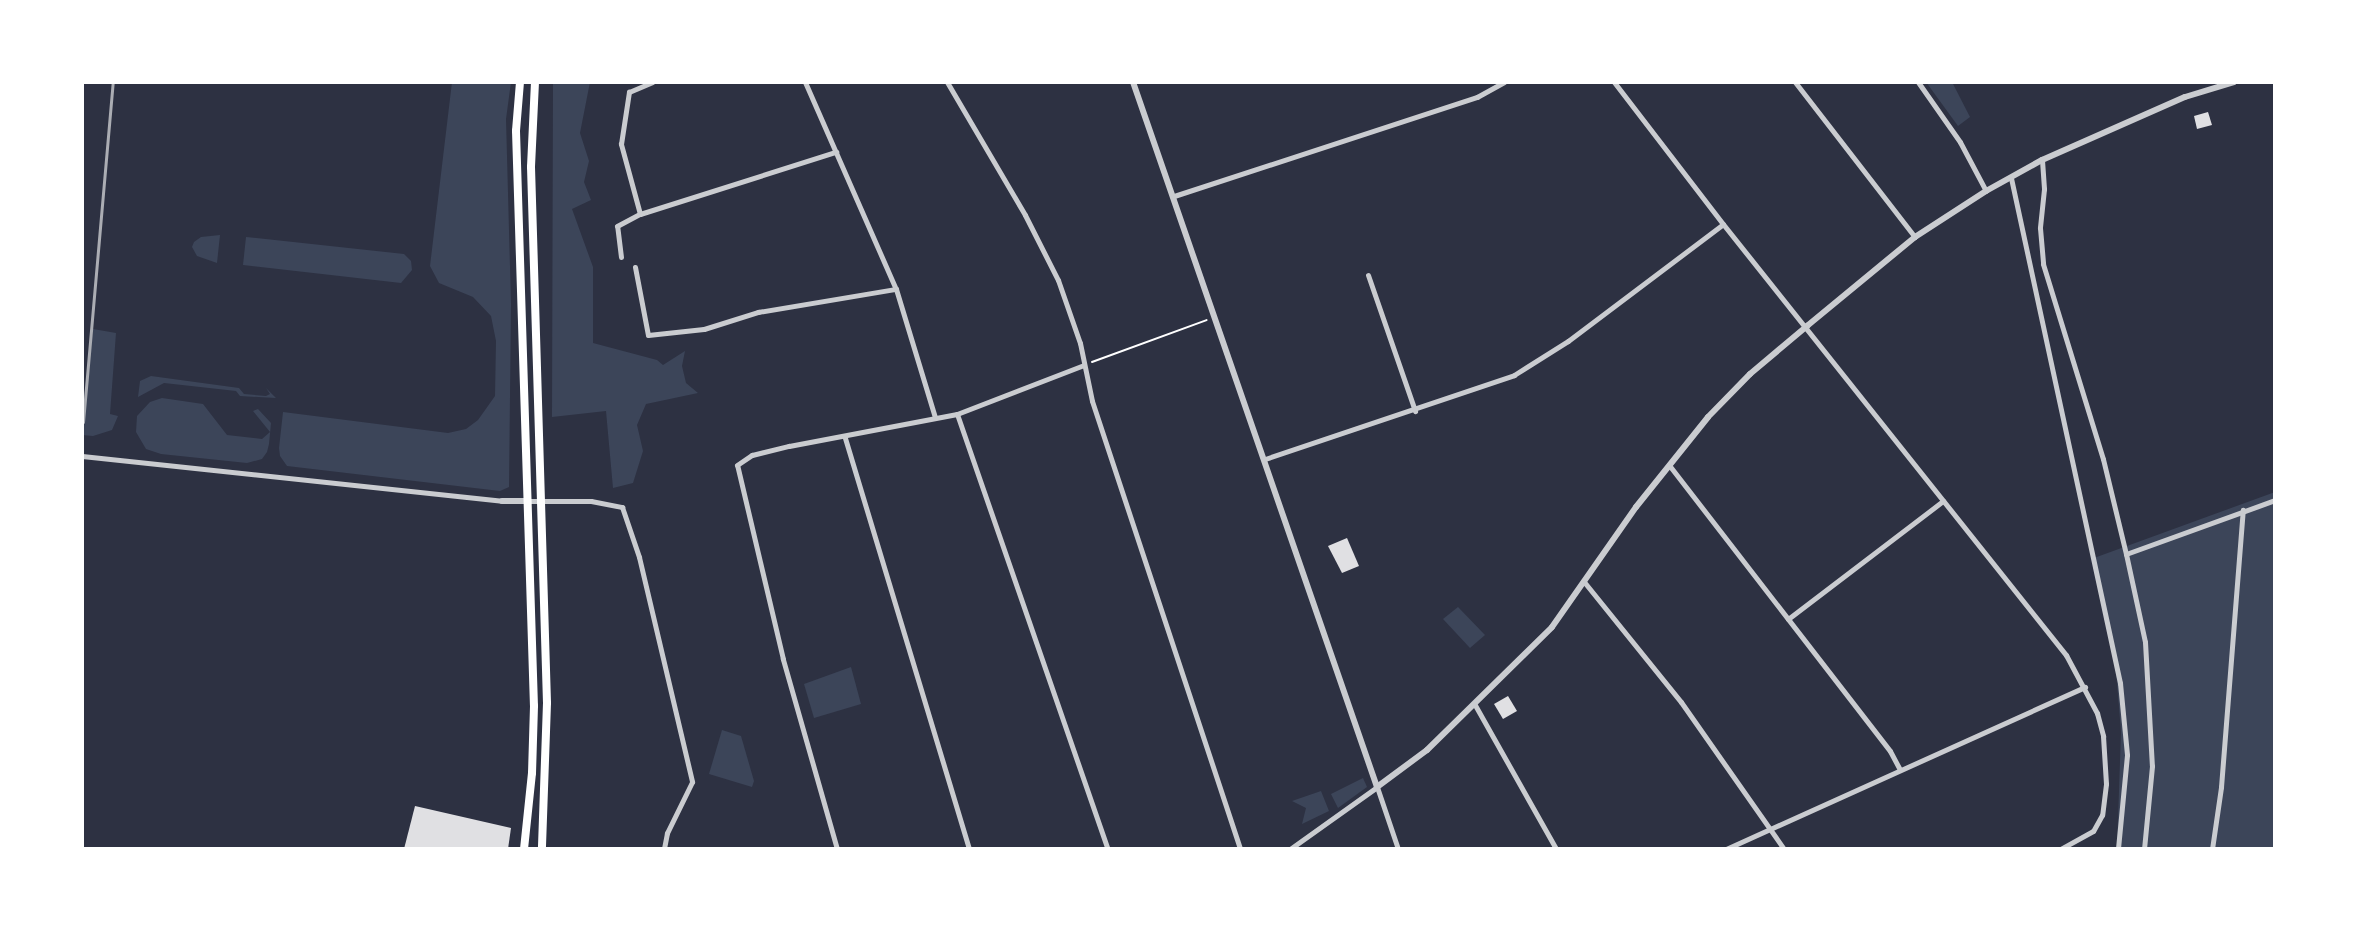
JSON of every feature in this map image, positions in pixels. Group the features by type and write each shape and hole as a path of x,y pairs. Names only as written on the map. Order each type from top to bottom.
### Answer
{"main road":[{"path":"520,82 516,131 534,706 532,773 524,849"},
{"path":"535,82 531,167 548,750 542,849"}],"street":[{"path":"640,214 621,144 629,92 652,82"},
{"path":"805,82 896,289 935,417"},
{"path":"947,82 1025,215 1058,280 1092,401 1240,849"},
{"path":"1133,82 1265,459 1310,602 1398,849"},
{"path":"1174,196 1477,97 1504,82"},
{"path":"1614,82 2066,655 2085,687 2103,736 2106,784 2102,815 2093,831 2060,849"},
{"path":"1795,82 1915,237"},
{"path":"1918,82 1960,142 1986,191"},
{"path":"1290,849 1427,750 1475,705 1552,627 1669,465 1750,374 1915,237 1986,191 2042,160 2185,97 2234,82"},
{"path":"621,257 617,226 640,214 836,152"},
{"path":"2042,160 2044,189 2040,228 2043,264 2103,459 2145,642 2152,766 2144,849"},
{"path":"2011,178 2120,683 2127,755 2118,849"},
{"path":"1265,459 1415,411 1514,375 1568,341 1723,224"},
{"path":"635,267 648,335 704,329 758,312 896,289"},
{"path":"1368,275 1415,411"},
{"path":"837,849 783,659 737,465 765,452 957,414 1084,365"},
{"path":"957,414 1108,849"},
{"path":"845,438 969,849"},
{"path":"82,456 502,501 601,501 622,507 639,557 692,782 667,833 664,849"},
{"path":"1669,465 1890,751 1900,770"},
{"path":"2126,554 2275,500"},
{"path":"1788,619 1943,501"},
{"path":"2212,849 2221,787 2243,510"},
{"path":"1585,583 1681,702 1784,849"},
{"path":"1726,849 2085,687"},
{"path":"1475,705 1556,849"}],"path":[{"path":"1084,365 1216,317"}],"shaded area":[{"path":"452,82 511,82 506,119 511,304 509,487 500,491 287,466 279,448 283,412 448,433 466,429 478,420 495,396 496,341 491,316 473,297 439,283 430,266"},
{"path":"553,82 590,82 580,133 589,161 584,182 591,200 572,209 593,267 593,343 657,360 663,365 685,351 682,366 686,383 698,393 646,404 637,425 643,451 633,483 613,488 606,411 552,417"},
{"path":"1926,82 1952,82 1970,117 1958,126"},
{"path":"220,235 217,263 197,256 192,247 194,242 201,237"},
{"path":"246,237 404,254 411,261 412,270 401,283 243,265"},
{"path":"93,329 116,333 110,414 118,416 112,430 93,436 82,435 82,412"},
{"path":"151,376 239,388 244,394 266,396 270,394 266,388 276,398 240,396 236,391 164,383 138,397 140,381"},
{"path":"162,398 203,404 227,435 262,439 270,432 253,411 258,409 271,423 269,444 267,452 262,459 247,463 161,454 146,449 136,432 137,416 150,402"},
{"path":"2275,492 2275,849 2117,849 2121,732 2116,671 2094,558"},
{"path":"1458,607 1485,635 1470,648 1443,619"},
{"path":"851,667 861,704 814,718 804,684"},
{"path":"722,730 741,736 754,781 752,787 709,774"},
{"path":"1363,778 1367,787 1338,808 1331,794"},
{"path":"1321,791 1329,811 1302,824 1306,808 1292,801"}],"building":[{"path":"2208,112 2212,125 2197,129 2194,116"},
{"path":"1347,538 1359,566 1342,573 1328,546"},
{"path":"1508,696 1517,711 1503,719 1494,704"},
{"path":"415,806 511,828 508,849 404,849"}],"railway":[{"path":"83,422 113,82"}]}
